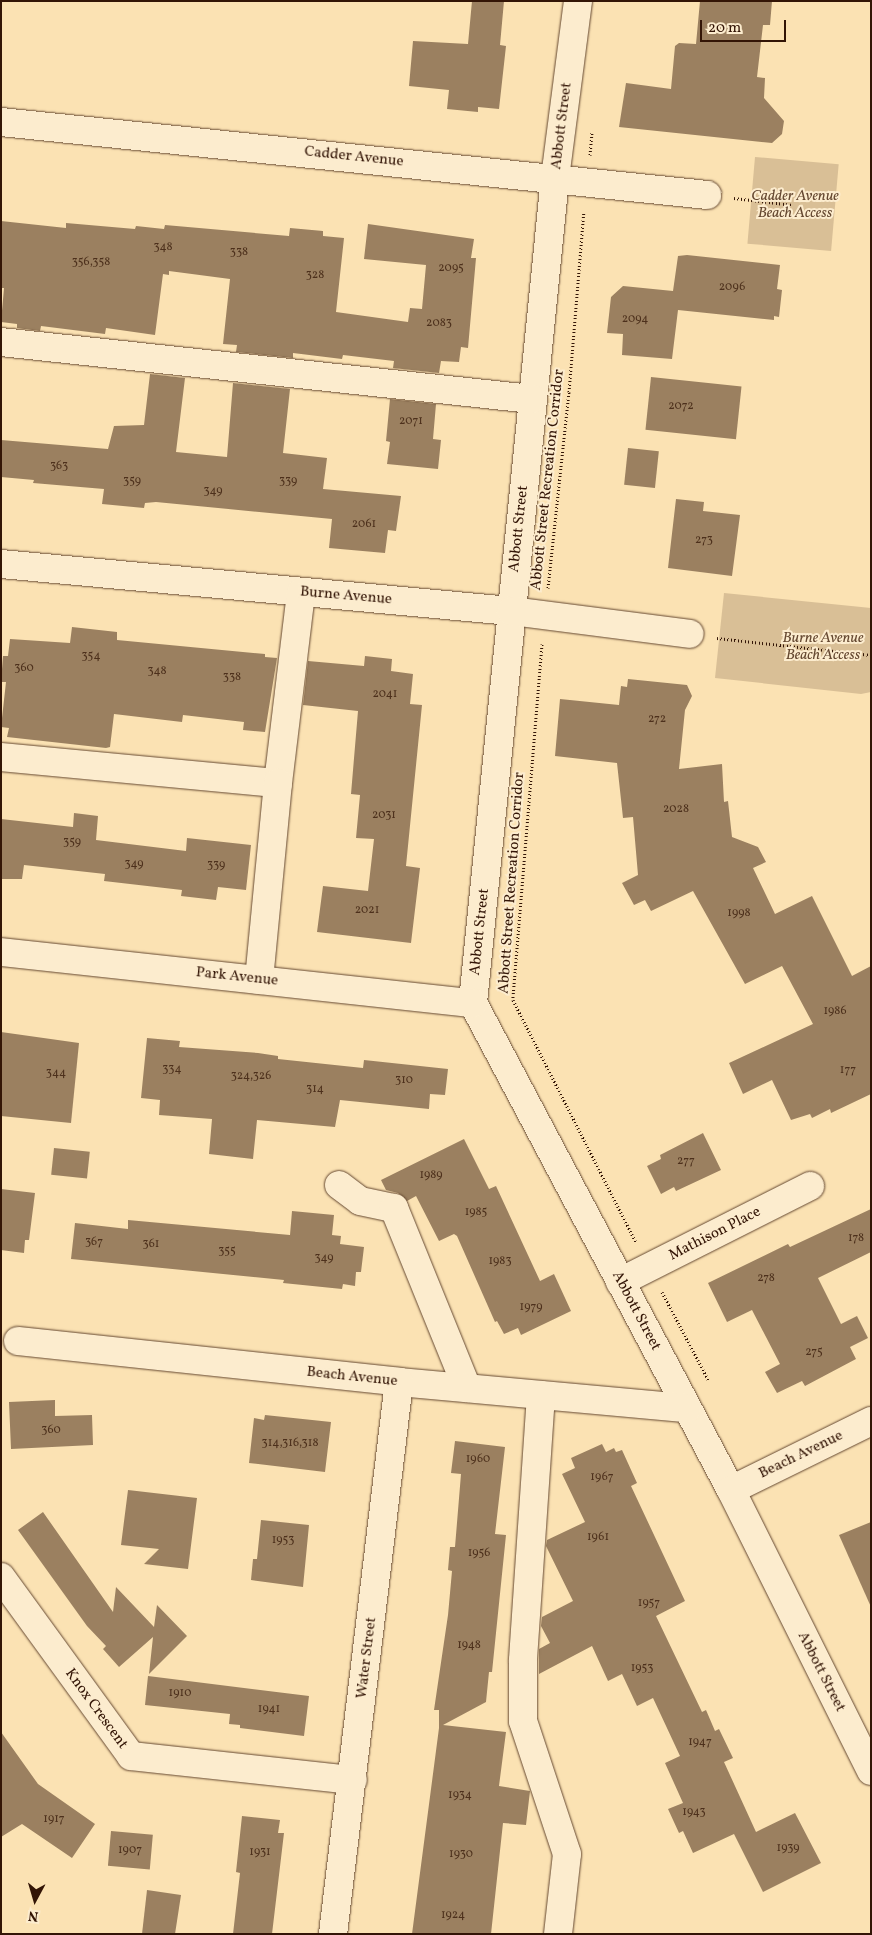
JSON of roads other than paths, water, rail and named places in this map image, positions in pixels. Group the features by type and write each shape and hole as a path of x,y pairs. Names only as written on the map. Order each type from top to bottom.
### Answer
{"street":[{"name":"Abbott Street","path":"578,1 555,178 473,1003 730,1490 871,1771"},
{"name":"Cadder Avenue","path":"1,122 587,181 707,195"},
{"path":"1,342 532,399"},
{"name":"Burne Avenue","path":"1,564 511,611 690,634"},
{"path":"259,980 278,783 301,592"},
{"path":"1,758 278,783"},
{"name":"Park Avenue","path":"1,952 473,1003"},
{"path":"339,1185 360,1201 394,1208 467,1388"},
{"name":"Mathison Place","path":"620,1282 810,1186"},
{"name":"Beach Avenue","path":"18,1341 399,1382 687,1408"},
{"name":"Water Street","path":"333,1934 353,1780 399,1382"},
{"path":"541,1395 523,1661 523,1721 567,1854 558,1934"},
{"name":"Beach Avenue","path":"730,1490 871,1421"},
{"name":"Knox Crescent","path":"1,1577 130,1756 353,1780"}],"park label":[{"name":"Cadder Avenue Beach Access","path":"795,204"},
{"name":"Burne Avenue Beach Access","path":"823,646"}]}
